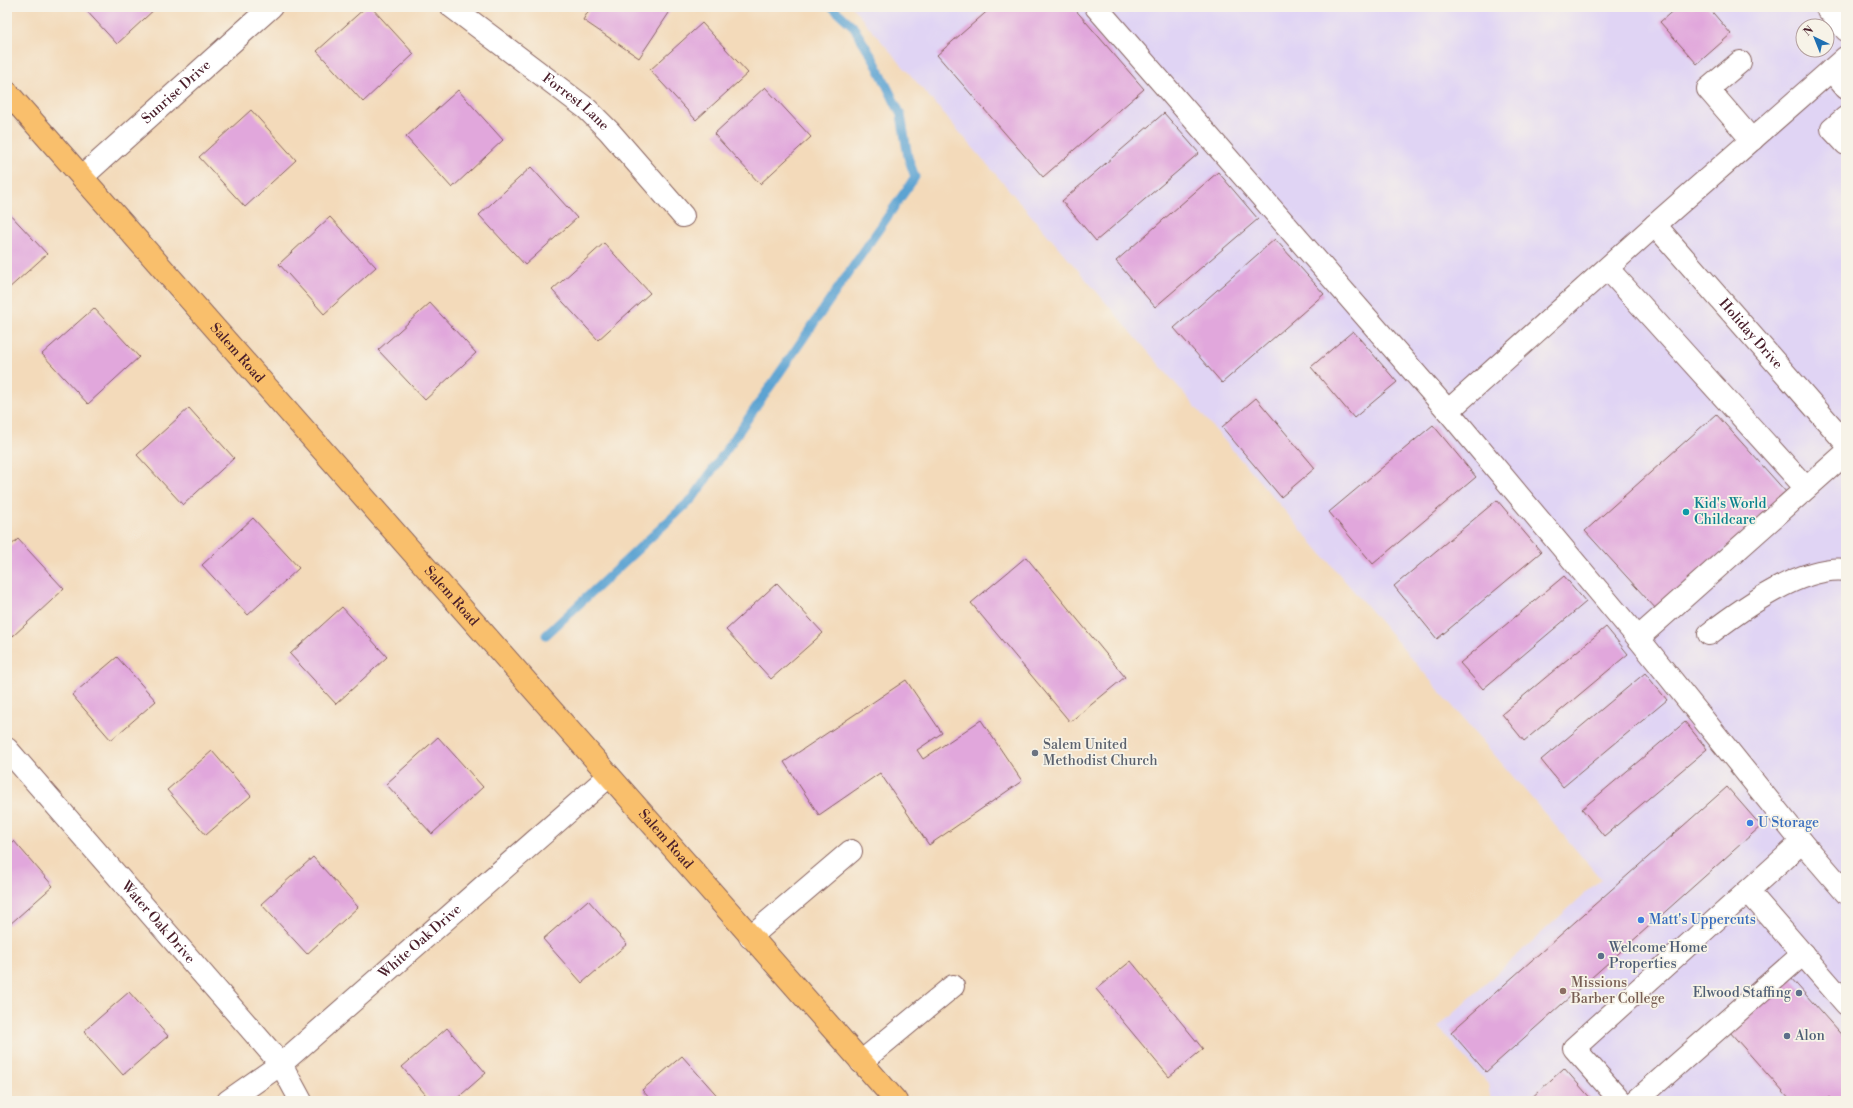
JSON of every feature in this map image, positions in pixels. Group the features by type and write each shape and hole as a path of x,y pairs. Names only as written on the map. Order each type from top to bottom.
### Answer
{"main road":[{"name":"Salem Road","path":"7,92 896,1101"}],"street":[{"name":"Sunrise Drive","path":"82,177 271,7"},
{"name":"Forrest Lane","path":"452,7 587,110 609,131 683,216"},
{"path":"1096,7 1448,411 1638,638 1802,842 1846,893"},
{"path":"1826,7 1846,30"},
{"path":"1740,62 1708,89 1752,140"},
{"path":"1448,411 1608,269 1655,225 1838,64 1846,88"},
{"path":"1846,116 1832,129 1846,144"},
{"name":"Holiday Drive","path":"1655,225 1838,420 1846,443"},
{"path":"1608,269 1806,488"},
{"path":"1638,638 1846,453"},
{"path":"1709,634 1741,610 1802,577 1842,566"},
{"name":"Water Oak Drive","path":"7,749 281,1064 301,1101"},
{"name":"White Oak Drive","path":"228,1101 281,1064 609,776"},
{"path":"1620,1101 1574,1048 1802,842"},
{"path":"750,936 850,851"},
{"path":"1748,891 1846,1004"},
{"path":"1636,1101 1803,954"},
{"path":"861,1062 953,986"}],"shaded area":[{"path":"852,7 1846,7 1846,1101 1491,1101 1488,1084 1438,1027 1601,879"}],"building":[{"path":"83,7 157,7 117,44"},
{"path":"366,7 371,7 414,54 363,102 317,51"},
{"path":"591,7 673,7 639,58 583,20"},
{"path":"992,7 1073,7 1144,89 1043,177 937,55"},
{"path":"1677,7 1708,7 1731,34 1697,64 1660,22"},
{"path":"702,23 748,73 696,120 650,70"},
{"path":"765,87 811,137 760,184 714,134"},
{"path":"458,90 503,140 452,188 406,137"},
{"path":"251,110 296,160 245,207 199,157"},
{"path":"1164,113 1199,153 1096,241 1062,201"},
{"path":"531,167 577,218 525,265 479,215"},
{"path":"1218,172 1258,219 1155,307 1116,261"},
{"path":"7,211 47,254 7,290"},
{"path":"330,217 376,267 324,314 279,264"},
{"path":"1275,239 1324,294 1222,383 1174,328"},
{"path":"604,243 650,293 598,340 552,290"},
{"path":"430,303 476,353 425,400 378,350"},
{"path":"94,308 139,357 88,404 42,354"},
{"path":"1353,331 1397,382 1354,418 1311,367"},
{"path":"1256,398 1315,468 1281,497 1222,427"},
{"path":"189,408 234,458 183,505 137,455"},
{"name":"Kid's World Childcare","path":"1716,414 1787,493 1657,610 1585,531"},
{"path":"1433,425 1476,477 1373,564 1329,512"},
{"path":"1497,500 1541,552 1437,639 1394,586"},
{"path":"253,518 299,568 248,615 202,565"},
{"path":"18,539 64,589 13,636 7,630 7,549"},
{"path":"1026,557 1125,677 1070,722 971,603"},
{"path":"1564,576 1586,602 1483,689 1460,663"},
{"path":"777,583 823,633 771,679 726,630"},
{"path":"342,607 387,657 336,704 290,654"},
{"path":"1606,627 1628,654 1524,741 1502,714"},
{"path":"117,657 156,701 111,740 72,695"},
{"path":"1645,673 1667,700 1563,787 1541,760"},
{"path":"906,680 942,733 917,750 923,759 981,720 1022,781 929,845 880,773 819,815 784,762"},
{"path":"1685,722 1707,749 1604,836 1582,809"},
{"path":"438,737 483,787 432,834 386,784"},
{"path":"212,751 251,796 206,835 167,790"},
{"path":"1727,787 1761,826 1486,1072 1451,1032"},
{"path":"14,841 53,886 9,925 7,923 7,847"},
{"path":"313,857 358,907 307,954 261,904"},
{"path":"588,900 627,944 582,983 543,939"},
{"path":"1131,961 1203,1049 1169,1077 1096,989"},
{"name":"Alon","path":"1790,977 1846,1040 1846,1101 1833,1101 1829,1097 1825,1101 1791,1101 1729,1031"},
{"path":"129,992 168,1036 123,1075 84,1031"},
{"path":"447,1028 486,1073 454,1101 431,1101 402,1067"},
{"path":"682,1056 722,1101 652,1101 642,1090"},
{"path":"1564,1068 1593,1101 1528,1101"}],"waterway":[{"path":"546,635 693,498 915,177 908,157 901,115 874,60 853,26 832,7"}],"place":[{"name":"Kid's World Childcare","path":"1686,512"},
{"name":"Salem United Methodist Church","path":"1035,753"},
{"name":"U Storage","path":"1750,823"},
{"name":"Matt's Uppercuts","path":"1641,920"},
{"name":"Welcome Home Properties","path":"1601,956"},
{"name":"Missions Barber College","path":"1563,991"},
{"name":"Elwood Staffing","path":"1799,993"},
{"name":"Alon","path":"1787,1036"}]}
